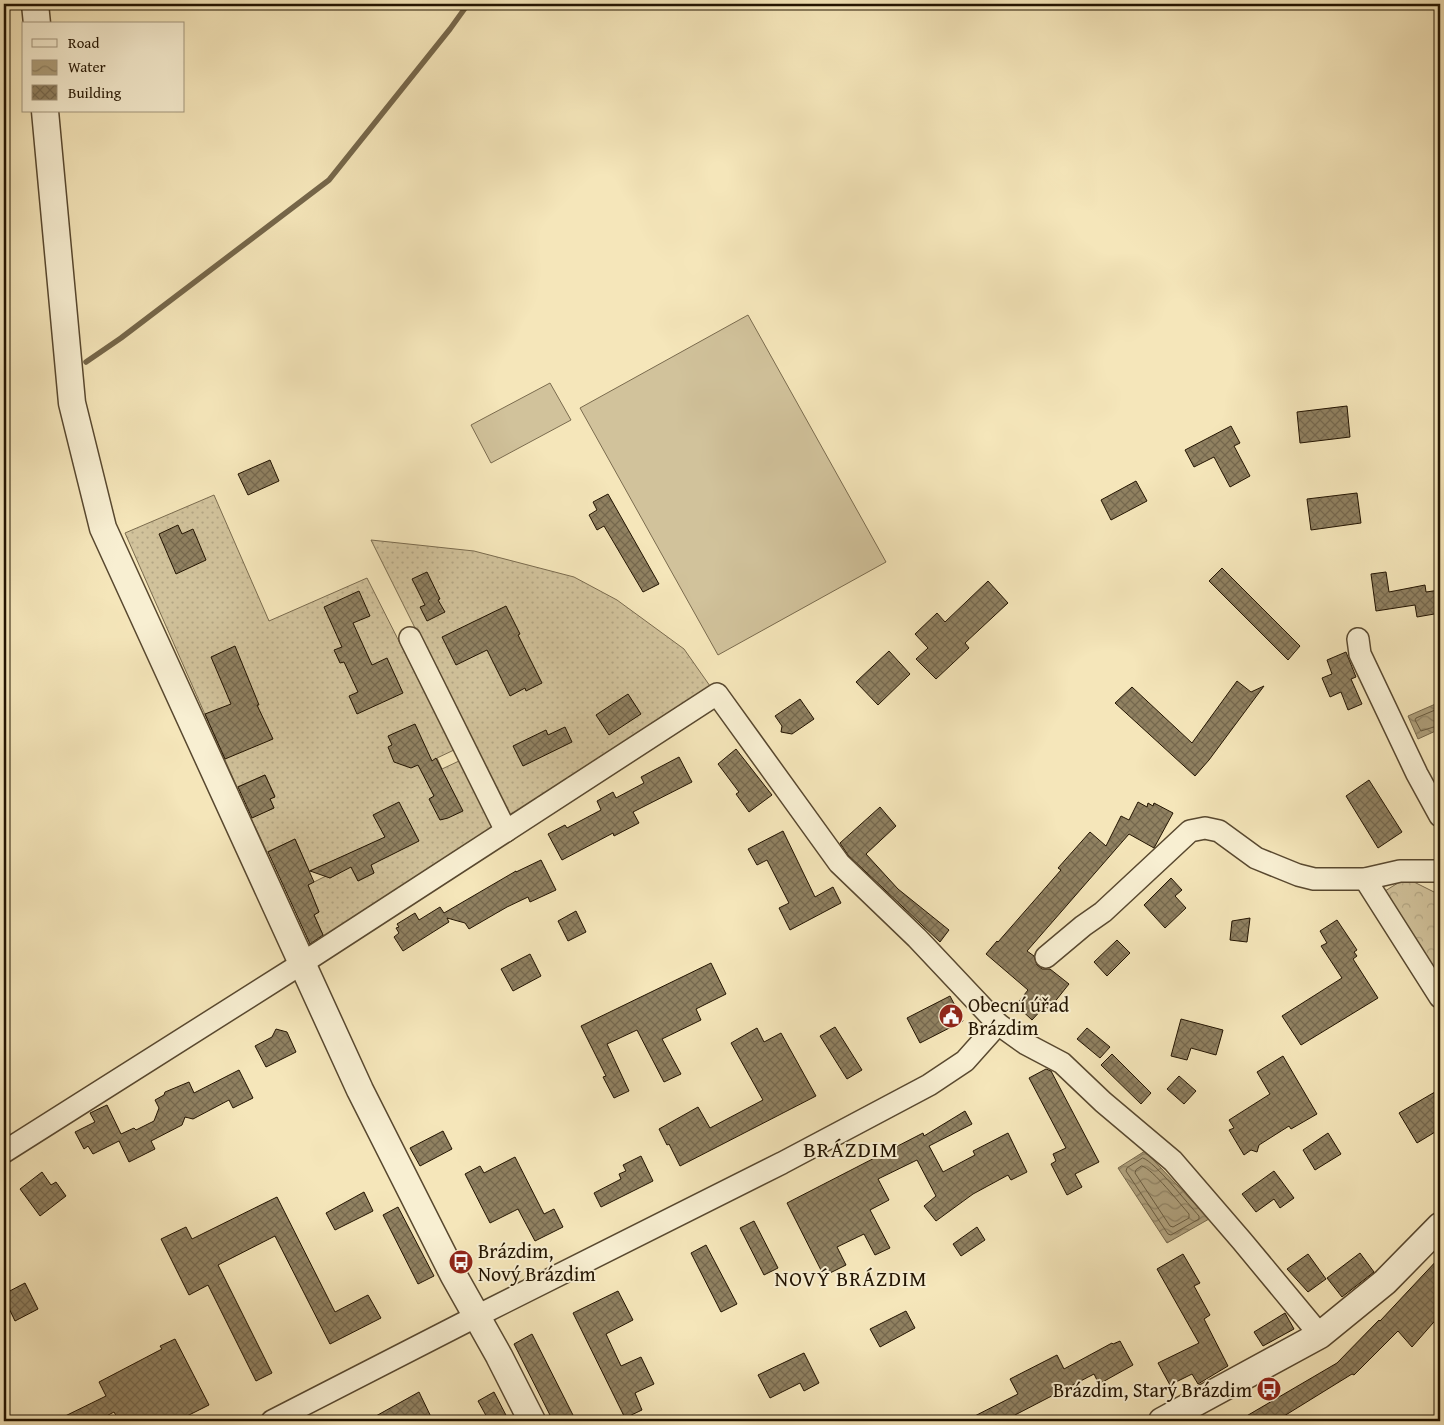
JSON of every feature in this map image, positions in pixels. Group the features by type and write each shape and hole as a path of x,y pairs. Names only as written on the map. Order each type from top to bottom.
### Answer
{"street":[{"path":"35,4 37,22"},
{"path":"45,112 72,403 103,528 360,1090 454,1276 532,1421"},
{"path":"410,638 506,831"},
{"path":"1358,639 1360,654 1417,774 1440,816"},
{"path":"4,1152 301,964 717,694 839,863 917,938 998,1024 1026,1044 1062,1063 1103,1102 1173,1161 1320,1335"},
{"path":"1046,957 1103,912 1190,831 1205,828 1219,831 1256,858 1314,879 1365,879 1400,871 1440,872"},
{"path":"1365,879 1440,997"},
{"path":"272,1421 782,1163 929,1085 966,1061 998,1024"},
{"path":"1162,1421 1320,1335 1385,1282 1440,1226"}],"green space":[{"path":"748,315 886,562 718,655 580,408"},
{"path":"550,383 571,420 491,463 471,425"},
{"path":"214,495 269,621 367,578 454,750 437,758 442,769 459,761 494,828 324,937 314,915 319,912 308,885 326,876 330,878 350,865 358,881 374,873 363,848 309,871 295,839 267,852 251,818 274,808 270,799 275,796 265,775 237,787 125,533"},
{"path":"371,540 474,551 574,577 617,600 684,649 710,686 509,816"},
{"path":"1406,878 1440,895 1440,982 1385,891"}],"water":[{"path":"1440,702 1440,729 1418,739 1408,716"},
{"path":"1145,1151 1209,1219 1167,1243 1118,1168"}],"building":[{"path":"1347,406 1350,437 1300,443 1297,412"},
{"path":"1231,426 1240,443 1234,446 1250,476 1230,487 1214,457 1194,467 1185,450"},
{"path":"270,460 279,481 248,495 238,474"},
{"path":"1136,481 1147,501 1111,520 1101,500"},
{"path":"1357,493 1361,523 1311,530 1307,499"},
{"path":"608,494 659,584 643,592 604,526 597,530 589,515 597,510 593,502"},
{"path":"178,525 182,534 193,529 206,560 176,574 159,534"},
{"path":"1222,568 1300,646 1288,660 1209,581"},
{"path":"427,572 445,612 427,621 420,607 425,605 412,579"},
{"path":"1386,572 1389,592 1425,585 1426,592 1440,590 1440,613 1417,617 1415,605 1376,611 1371,574"},
{"path":"988,581 1008,603 965,643 969,648 936,679 916,659 928,648 915,634 937,613 945,622"},
{"path":"359,591 370,616 353,623 372,665 387,658 403,693 357,714 349,696 358,692 344,662 340,663 334,650 342,647 324,607"},
{"path":"506,606 542,683 526,691 525,688 510,696 487,650 456,665 442,637"},
{"path":"235,646 259,705 257,705 273,739 225,759 205,714 231,704 211,657"},
{"path":"889,651 910,674 878,705 856,682"},
{"path":"1346,652 1356,677 1351,679 1362,704 1348,710 1341,692 1330,697 1322,678 1332,674 1327,660"},
{"path":"1237,681 1251,692 1264,686 1195,776 1115,703 1132,687 1192,743"},
{"path":"628,694 641,714 609,735 596,715"},
{"path":"800,699 814,719 792,734 781,732 782,726 775,716"},
{"path":"415,724 432,761 436,758 463,811 448,818 440,820 429,799 434,796 418,765 411,768 394,762 388,747 392,745 388,736"},
{"path":"565,727 572,742 523,766 513,746 546,730 548,735"},
{"path":"736,749 772,795 749,812 736,794 739,792 718,764"},
{"path":"679,757 692,782 633,812 639,823 614,836 613,833 562,860 548,834 565,825 567,828 601,810 597,801 613,792 616,798 644,783 641,777"},
{"path":"265,775 275,797 270,799 274,808 252,818 238,787"},
{"path":"1369,780 1402,832 1378,848 1346,796"},
{"path":"399,802 419,841 371,865 374,873 358,881 351,867 330,878 310,871 385,837 373,815"},
{"path":"1138,802 1147,807 1148,803 1153,806 1154,803 1173,813 1154,848 1129,834 1027,951 1034,956 1037,965 1042,969 1050,969 1069,984 1049,1009 1045,1006 1032,1020 1016,1005 1028,990 986,954 1061,870 1058,868 1090,832 1106,846 1121,816 1129,820"},
{"path":"880,807 896,826 866,854 898,889 949,930 940,942 848,855 840,843"},
{"path":"783,831 815,897 833,887 841,903 790,930 779,908 789,903 767,860 757,865 748,849"},
{"path":"295,839 314,882 308,885 319,912 314,915 323,935 310,944 268,852"},
{"path":"541,860 556,890 530,902 528,897 469,929 465,923 447,918 449,922 403,951 394,937 399,933 396,928 399,927 397,924 415,913 419,920 440,907 444,913 516,871"},
{"path":"1171,878 1182,890 1175,896 1186,908 1165,928 1144,905"},
{"path":"576,911 586,932 568,941 558,921"},
{"path":"1250,918 1247,942 1230,940 1232,921"},
{"path":"1337,920 1357,950 1354,952 1357,956 1353,959 1378,998 1301,1045 1282,1016 1342,978 1321,946 1327,943 1320,931"},
{"path":"1117,940 1130,953 1107,976 1094,962"},
{"path":"530,954 541,976 513,991 501,969"},
{"path":"711,963 726,994 696,1009 701,1020 662,1039 681,1074 664,1082 637,1030 607,1044 629,1091 614,1098 603,1077 606,1076 581,1026"},
{"path":"950,996 963,1021 920,1043 907,1018"},
{"path":"1181,1019 1223,1030 1216,1055 1191,1048 1187,1060 1171,1056"},
{"path":"835,1027 862,1070 847,1079 820,1036"},
{"path":"757,1028 764,1042 781,1033 816,1096 680,1166 659,1129 698,1107 710,1128 763,1100 731,1043"},
{"path":"1087,1028 1110,1047 1100,1058 1077,1039"},
{"path":"276,1029 287,1032 296,1052 266,1067 255,1046 272,1037"},
{"path":"1112,1054 1151,1093 1141,1104 1101,1065"},
{"path":"1283,1056 1317,1114 1291,1129 1289,1126 1259,1145 1257,1152 1251,1150 1244,1155 1229,1130 1234,1128 1229,1120 1270,1094 1257,1072"},
{"path":"1046,1069 1051,1071 1099,1162 1075,1174 1082,1187 1067,1195 1051,1164 1056,1161 1053,1154 1066,1148 1029,1078"},
{"path":"239,1070 253,1098 233,1108 229,1100 193,1119 185,1117 182,1125 151,1141 155,1149 129,1162 119,1141 93,1154 88,1146 84,1149 75,1132 95,1122 90,1113 107,1105 121,1134 134,1128 136,1130 154,1121 159,1108 155,1100 164,1095 165,1092 189,1082 194,1093"},
{"path":"1179,1076 1196,1091 1184,1104 1167,1089"},
{"path":"1440,1089 1440,1129 1417,1143 1399,1113"},
{"path":"965,1111 972,1124 929,1146 943,1172 975,1155 973,1151 1008,1133 1027,1172 1011,1180 1008,1175 973,1194 936,1221 924,1206 936,1196 917,1160 878,1179 889,1200 870,1210 890,1248 875,1255 864,1234 837,1247 846,1265 824,1276 787,1203 923,1133 924,1136"},
{"path":"443,1131 452,1149 420,1166 410,1148"},
{"path":"1328,1133 1341,1154 1315,1170 1303,1150"},
{"path":"641,1156 653,1181 601,1207 594,1193 621,1179 619,1174 626,1171 623,1165"},
{"path":"515,1157 544,1214 554,1209 563,1227 535,1241 518,1209 490,1223 465,1174 480,1166 484,1173"},
{"path":"1274,1171 1294,1198 1280,1208 1274,1199 1256,1212 1242,1194"},
{"path":"42,1172 51,1185 56,1182 66,1196 40,1216 20,1189"},
{"path":"364,1192 373,1211 335,1230 326,1213"},
{"path":"277,1197 335,1312 368,1295 381,1318 330,1344 275,1236 218,1265 272,1373 256,1381 208,1285 189,1295 161,1239 186,1227 192,1239"},
{"path":"398,1207 434,1276 418,1284 383,1215"},
{"path":"754,1221 778,1268 764,1275 740,1228"},
{"path":"977,1227 985,1240 961,1256 953,1244"},
{"path":"706,1245 737,1304 721,1312 691,1253"},
{"path":"1360,1253 1374,1272 1342,1297 1327,1278"},
{"path":"1183,1254 1200,1283 1194,1286 1210,1315 1204,1319 1228,1366 1198,1384 1192,1374 1170,1385 1158,1363 1199,1343 1157,1269"},
{"path":"1308,1254 1326,1279 1308,1292 1287,1269"},
{"path":"1440,1257 1440,1315 1412,1347 1398,1331 1354,1375 1352,1374 1276,1421 1238,1421 1337,1363 1380,1321"},
{"path":"25,1283 38,1309 15,1321 4,1298 4,1294"},
{"path":"618,1291 633,1320 606,1334 621,1366 641,1357 654,1384 635,1393 642,1410 625,1418 573,1313"},
{"path":"906,1311 915,1328 880,1347 870,1329"},
{"path":"1285,1313 1294,1329 1263,1346 1254,1332"},
{"path":"532,1334 576,1421 553,1421 514,1344"},
{"path":"175,1339 209,1405 177,1421 119,1421 114,1412 97,1421 55,1421 106,1396 99,1382 162,1349 160,1346"},
{"path":"1120,1341 1133,1365 1099,1384 1094,1374 1015,1415 1018,1421 965,1421 1018,1394 1010,1379 1057,1355 1064,1369 1112,1343"},
{"path":"804,1353 819,1383 804,1391 800,1383 770,1398 758,1375"},
{"path":"419,1392 433,1421 367,1421"},
{"path":"494,1392 509,1421 489,1421 478,1401"}],"waterway":[{"path":"86,362 121,338 329,180 468,4"}],"place":[{"name":"Obecní úřad Brázdim","path":"951,1016"},
{"name":"Brázdim, Nový Brázdim","path":"461,1262"},
{"name":"Brázdim, Starý Brázdim","path":"1269,1389"}],"district":[{"name":"BRÁZDIM","path":"851,1149"},
{"name":"NOVÝ BRÁZDIM","path":"851,1278"}]}
